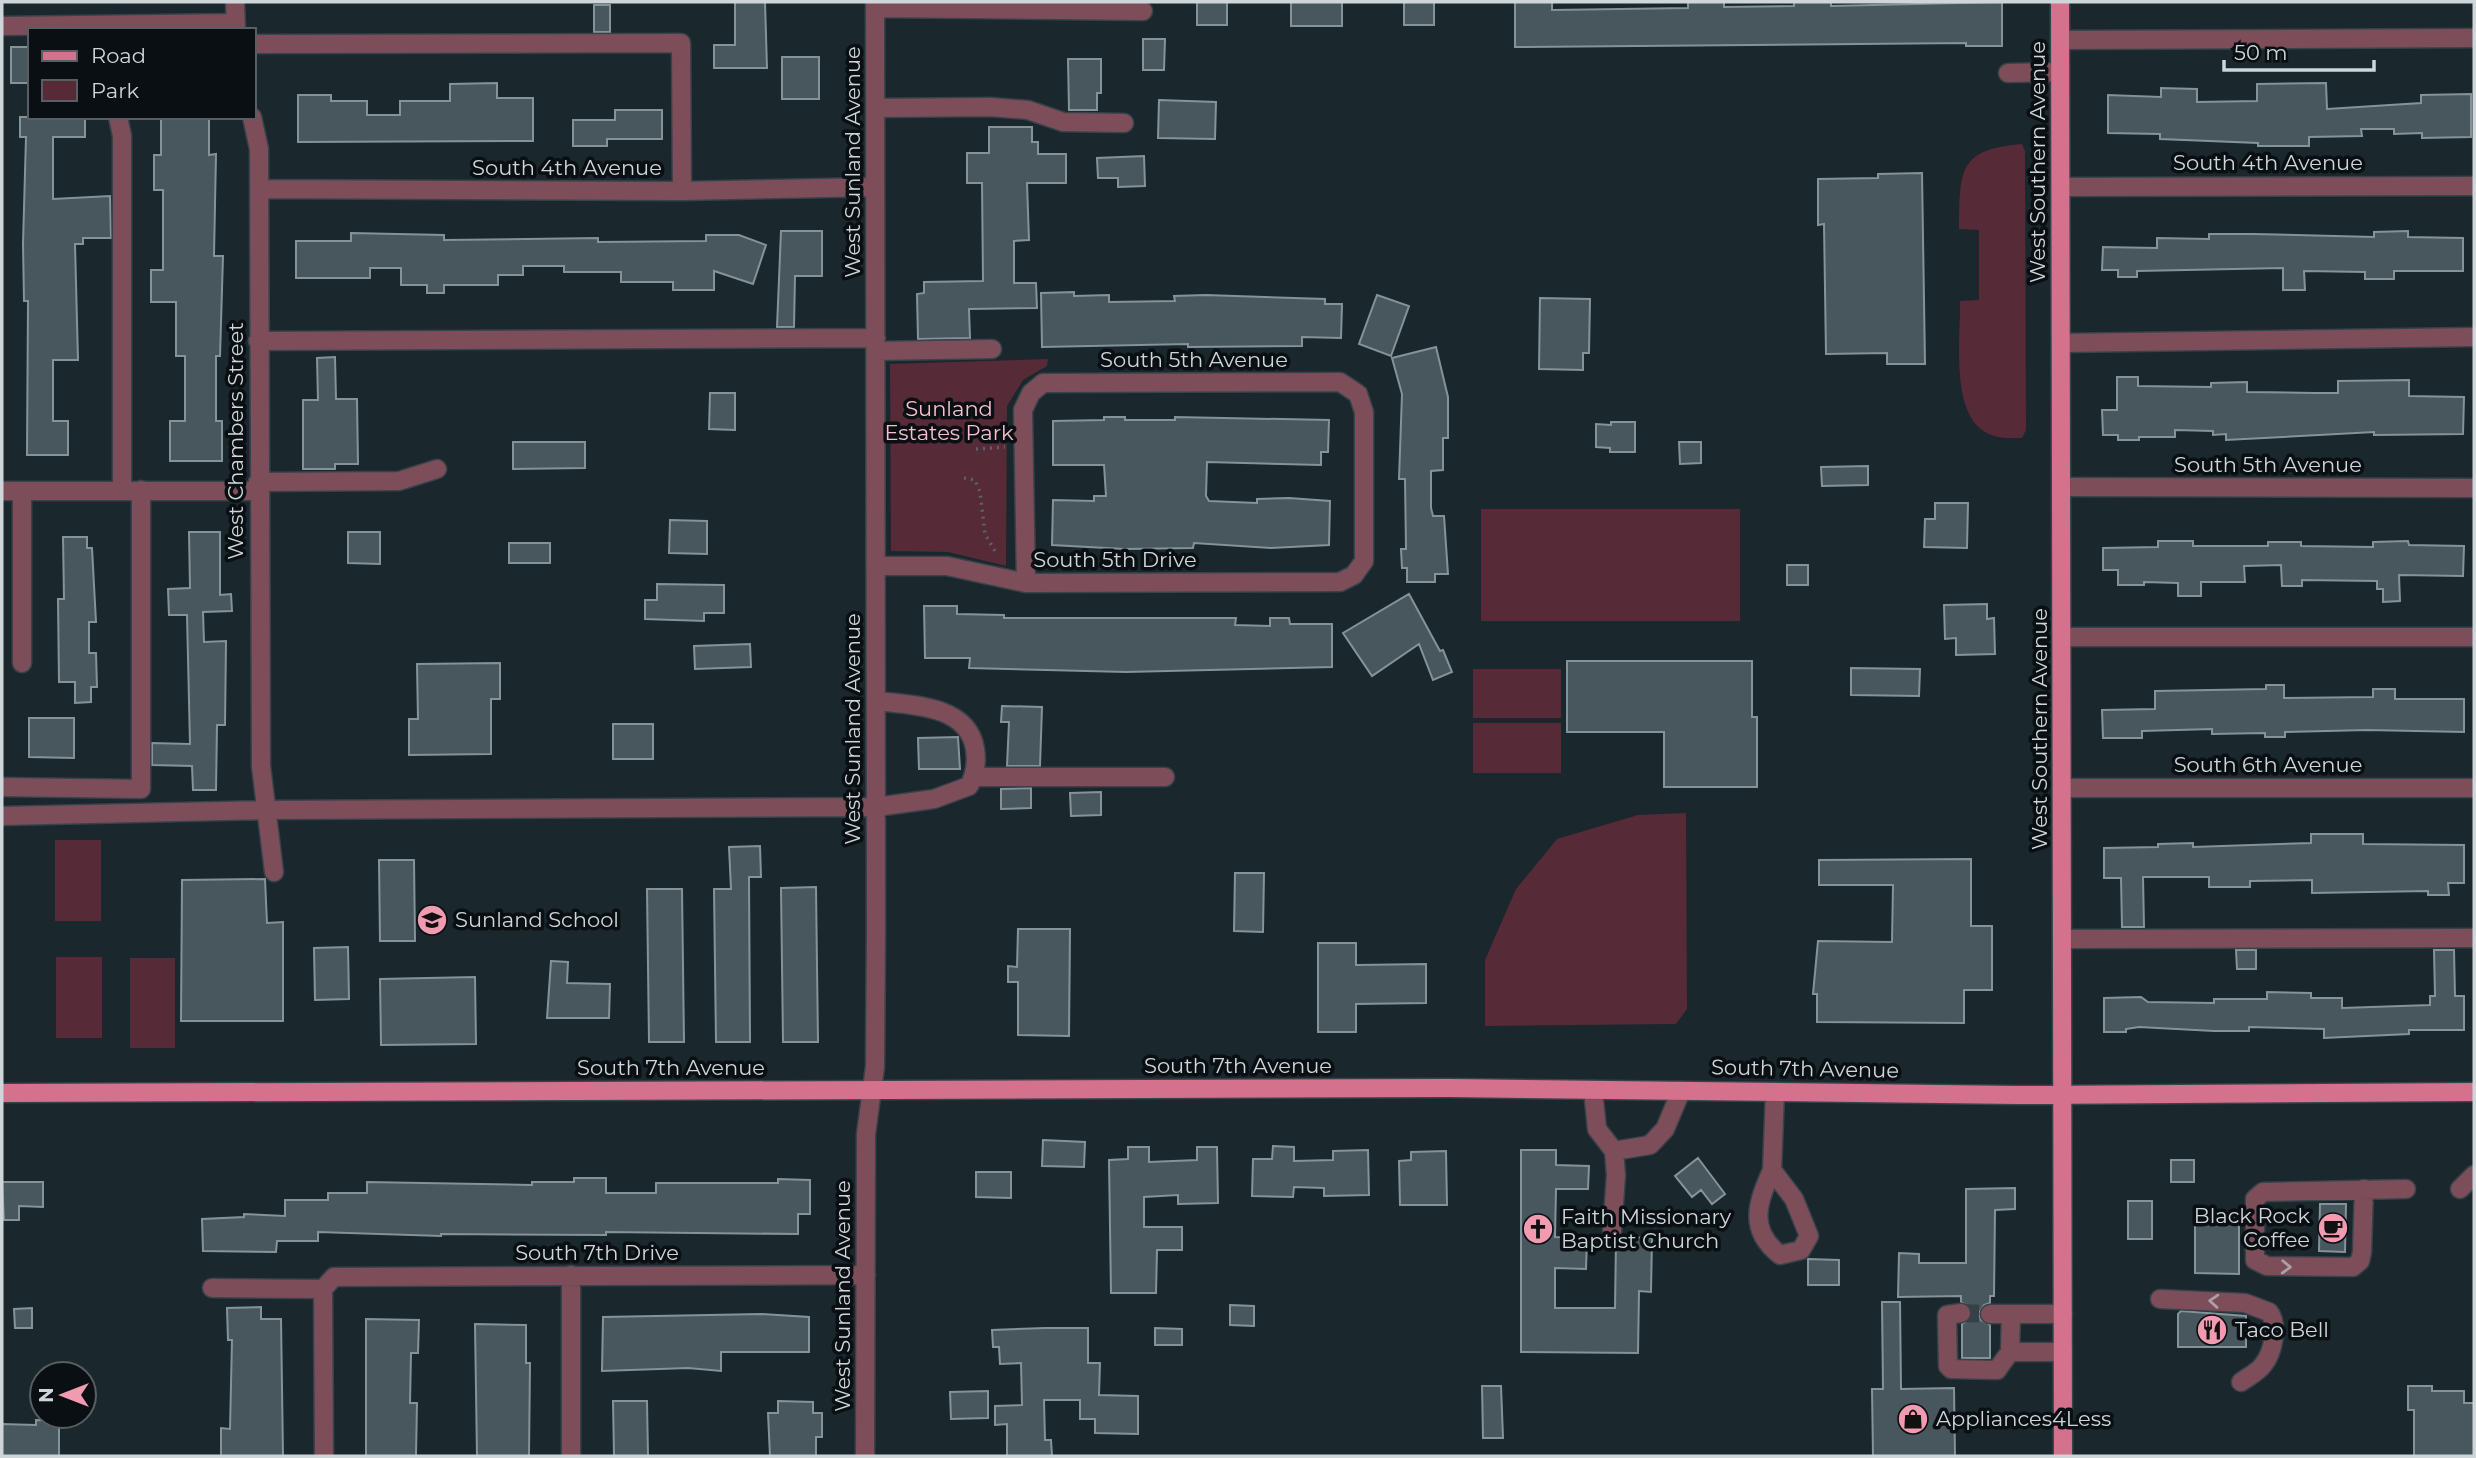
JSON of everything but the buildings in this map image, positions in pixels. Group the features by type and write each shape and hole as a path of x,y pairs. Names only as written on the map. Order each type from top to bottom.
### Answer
{"main road":[{"name":"West Southern Avenue","path":"2060,2 2063,344 2063,1456"},
{"name":"South 7th Avenue","path":"2,1093 1593,1090 2063,1094 2474,1092"}],"street":[{"path":"2,26 235,26 234,2"},
{"path":"875,5 1018,5 1143,11"},
{"name":"West Sunland Avenue","path":"865,1456 866,1134 875,1055 875,5"},
{"path":"2060,40 2474,38"},
{"path":"256,44 681,44 682,191"},
{"path":"2008,73 2060,72"},
{"path":"875,108 990,107 1028,110 1063,122 1124,123"},
{"path":"118,119 122,136 122,489"},
{"name":"West Chambers Street","path":"253,119 259,149 261,766 274,872"},
{"name":"South 4th Avenue","path":"2061,187 2474,186"},
{"name":"South 4th Avenue","path":"259,189 682,191 875,187"},
{"path":"2063,344 2474,337"},
{"path":"258,341 876,345 992,349"},
{"name":"South 5th Avenue","path":"1026,583 1023,410 1031,393 1043,383 1340,382 1358,394 1364,412 1364,561 1354,575"},
{"path":"2,491 141,490 399,481 437,469"},
{"name":"South 5th Avenue","path":"2063,487 2474,488"},
{"path":"2,787 141,789 141,490"},
{"path":"22,491 22,663"},
{"name":"South 5th Drive","path":"876,566 947,566 1026,583 1340,582 1354,575"},
{"path":"2063,637 2474,637"},
{"path":"2,816 268,810 876,807 954,794 969,786 974,777 976,757 973,736 959,720 940,711 876,701"},
{"path":"974,777 1166,777"},
{"name":"South 6th Avenue","path":"2062,788 2474,788"},
{"path":"2063,939 2474,938"},
{"path":"1593,1090 1597,1129 1614,1151 1616,1175 1612,1231"},
{"path":"1614,1151 1650,1145 1665,1129 1681,1091"},
{"path":"1772,1170 1775,1092"},
{"path":"2460,1189 2474,1175"},
{"path":"2364,1189 2362,1252 2360,1261 2353,1267 2267,1266 2255,1260 2255,1199 2263,1192 2300,1190 2364,1189 2406,1189"},
{"path":"570,1275 570,1456"},
{"name":"South 7th Drive","path":"212,1288 326,1285 339,1276 866,1275"},
{"path":"324,1456 326,1285"},
{"path":"2160,1298 2245,1303 2269,1312 2274,1327 2270,1353 2263,1366 2241,1382"},
{"path":"1961,1313 1947,1315 1948,1366 1951,1369 1997,1370 2010,1352 2011,1314"},
{"path":"1990,1314 2063,1314"},
{"path":"2010,1352 2063,1352"}],"path":[{"path":"976,449 1005,447"},
{"path":"964,478 975,480 979,485 983,525 995,551"}],"green space":[{"path":"2022,144 2025,151 2026,430 2022,438 2004,438 1979,428 1969,415 1963,397 1959,357 1960,301 1979,300 1979,230 1959,229 1960,192 1966,167 1974,158 1985,151"},
{"name":"Sunland Estates Park","path":"1048,359 1047,366 1023,380 1007,406 1006,566 948,552 891,551 890,364"},
{"path":"1481,509 1740,509 1740,621 1481,621"},
{"path":"1473,669 1561,669 1561,718 1473,718"},
{"path":"1473,723 1561,723 1561,773 1473,773"},
{"path":"1686,813 1687,1009 1676,1024 1485,1026 1485,960 1516,889 1557,839 1638,815"},
{"path":"55,840 101,840 101,921 55,921"},
{"path":"56,957 102,957 102,1038 56,1038"},
{"path":"130,958 175,958 175,1048 130,1048"}],"tunnel":[{"path":"1961,1313 1990,1314"}],"place":[{"name":"Sunland School","path":"432,920"},
{"name":"Black Rock Coffee","path":"2333,1228"},
{"name":"Faith Missionary Baptist Church","path":"1538,1229"},
{"name":"Taco Bell","path":"2212,1330"},
{"name":"Appliances4Less","path":"1913,1419"}]}
